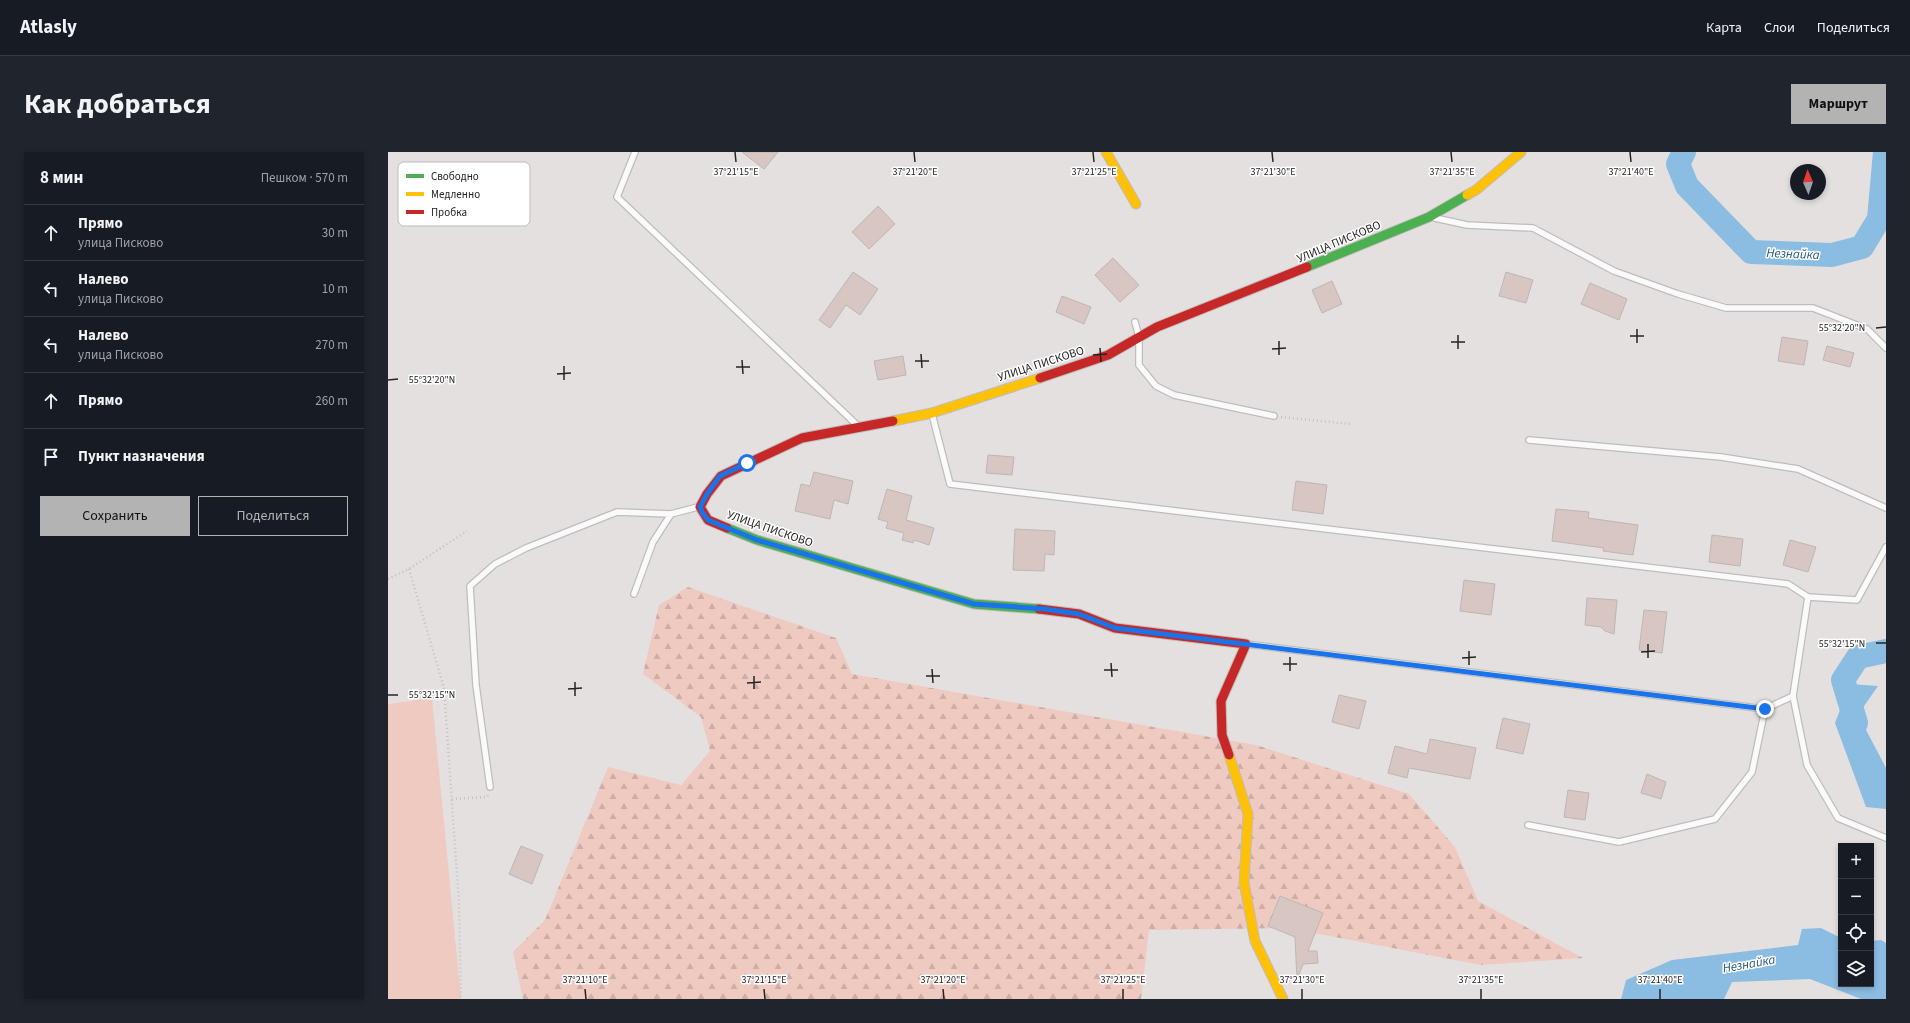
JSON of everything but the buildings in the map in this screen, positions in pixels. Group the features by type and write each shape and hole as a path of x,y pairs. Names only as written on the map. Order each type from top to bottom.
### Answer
{"street":[{"path":"1106,152 1136,204"},
{"name":"УЛИЦА ПИСКОВО","path":"1246,644 1115,628 1079,614 1045,609 974,604 757,540 708,520 700,507 720,476 802,438 932,413 1108,355 1157,327 1288,276 1429,217 1476,190 1521,152"},
{"path":"1246,644 1221,701 1222,735 1248,814 1244,883 1255,941 1283,999"}],"lane":[{"path":"635,152 617,197 860,428"},
{"path":"1429,217 1467,225 1533,228 1614,271 1678,294 1726,308 1813,308 1867,330 1886,348"},
{"path":"1135,322 1139,337 1140,365 1156,386 1174,395 1274,416"},
{"path":"932,413 950,484 1788,584 1808,597 1857,600 1886,547"},
{"path":"1530,440 1721,457 1798,469 1886,508"},
{"path":"490,787 476,685 470,586 495,564 526,548 617,512 672,514 700,507"},
{"path":"634,594 653,542 672,514"},
{"path":"1808,597 1793,696 1807,766 1838,818 1886,838"},
{"path":"1246,644 1765,709 1793,696"},
{"path":"1528,825 1619,842 1715,819 1752,772 1765,709"}],"path":[{"path":"1274,416 1350,424"},
{"path":"388,579 409,569 467,531"},
{"path":"409,569 444,688 459,903 461,999"},
{"path":"452,799 487,797 490,787"}],"green space":[{"path":"688,587 836,638 852,674 1256,745 1409,794 1455,847 1478,901 1583,958 1481,965 1288,928 1149,930 1141,999 523,999 513,952 545,920 608,767 681,785 710,751 701,717 643,674 659,605"},
{"path":"432,698 461,999 388,999 388,704"}],"water":[{"path":"1850,684 1878,686 1862,709 1865,728 1886,768 1886,809 1866,807 1835,723"},
{"path":"1821,928 1838,936 1838,987 1874,987 1874,941 1881,940 1886,943 1886,999 1861,999 1810,979 1732,982 1724,999 1621,999 1626,980 1672,960 1798,945 1802,929"}],"waterway":[{"name":"Незнайка","path":"1684,152 1678,164 1687,186 1751,252 1832,255 1862,247 1879,219 1885,152"},
{"name":"Незнайка","path":"1856,723 1843,680 1858,657 1886,651"}],"traffic: fast":[{"path":"1307,267 1429,217 1467,195"},
{"path":"727,528 757,540 974,604 1039,609"}],"traffic: slow":[{"path":"1106,152 1136,204"},
{"path":"1467,195 1476,190 1521,152"},
{"path":"893,421 932,413 1040,378"},
{"path":"1229,755 1248,814 1244,883 1255,941 1283,999"}],"traffic: jam":[{"path":"1040,378 1108,355 1157,327 1307,267"},
{"path":"727,528 708,520 700,507 707,494 721,476 802,438 893,421"},
{"path":"1039,609 1079,614 1115,628 1246,644 1221,701 1222,735 1229,755"}],"route":[{"path":"747,463 720,476 707,494 700,507 708,520 757,540 974,604 1045,609 1079,614 1115,628 1765,709"}]}
